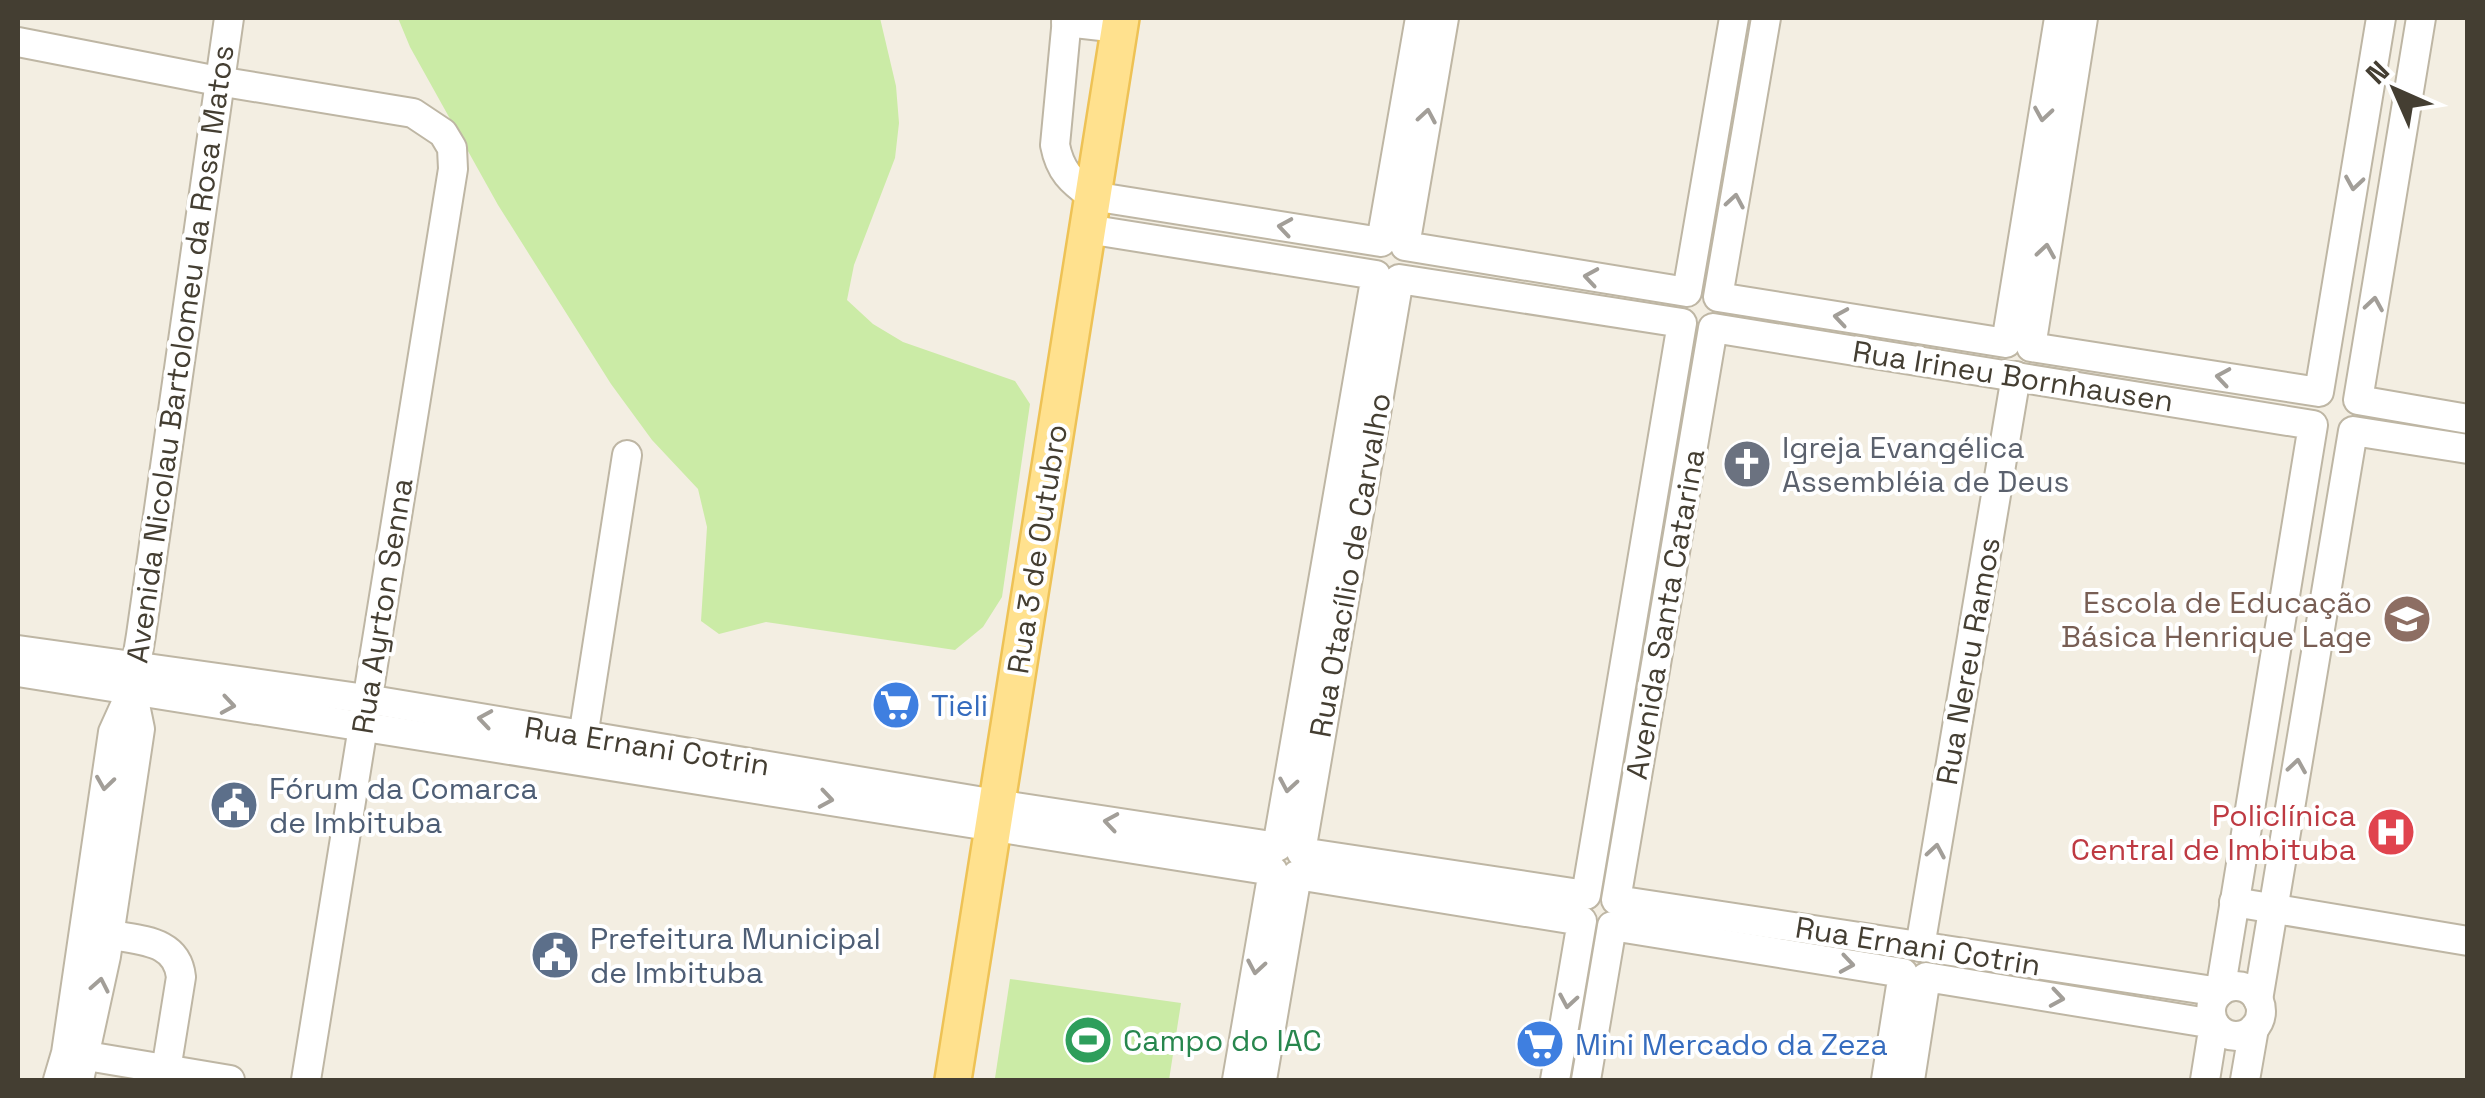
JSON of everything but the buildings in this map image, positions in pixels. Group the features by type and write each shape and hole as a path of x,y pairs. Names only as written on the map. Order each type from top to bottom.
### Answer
{"main road":[{"name":"Rua 3 de Outubro","path":"947,1074 995,815 1120,23"}],"street":[{"name":"Avenida Nicolau Bartolomeu da Rosa Matos","path":"78,1063 112,732 134,679 229,18"},
{"path":"1409,153 1420,18"},
{"path":"1393,244 1409,153 1444,18"},
{"path":"1682,324 1679,303 1688,292 1734,18"},
{"path":"1120,23 1066,20 1055,145 1059,166 1090,212 1228,252 1682,324 1694,332 1713,328 1722,317 1718,298 1766,18"},
{"path":"2049,156 2058,18"},
{"path":"2016,376 2005,372 1999,363 1999,352 2019,345 2049,156 2083,18"},
{"path":"2205,1080 2214,1024 2211,1007 2220,992 2313,424 2310,411 2319,392 2381,18"},
{"path":"2245,1080 2353,430 2361,416 2358,400 2422,18"},
{"path":"18,42 218,81"},
{"name":"Rua Ayrton Senna","path":"218,81 414,113 443,133 452,148 452,168 306,1080"},
{"path":"1717,114 1749,119"},
{"path":"2365,114 2404,120"},
{"path":"1090,212 1232,218 1688,292 1701,288 1718,298"},
{"path":"1228,252 1232,218"},
{"name":"Rua Otacílio de Carvalho","path":"1237,1080 1258,1032 1388,277 1410,264 1393,244"},
{"path":"1508,296 1513,264"},
{"name":"Rua Irineu Bornhausen","path":"1718,298 2319,392"},
{"name":"Avenida Santa Catarina","path":"1555,1080 1682,324"},
{"name":"Rua Irineu Bornhausen","path":"1713,328 2313,424"},
{"name":"Avenida Santa Catarina","path":"1586,1080 1713,328"},
{"path":"1906,359 1910,328"},
{"name":"Rua Nereu Ramos","path":"1920,947 2016,376"},
{"path":"2319,392 2341,386 2358,400 2468,419"},
{"path":"2313,424 2331,438 2353,430 2467,444"},
{"path":"582,747 626,455"},
{"name":"Rua Ernani Cotrin","path":"18,650 134,679"},
{"name":"Rua Ernani Cotrin","path":"18,672 134,679 364,712 1584,908 1599,890 1614,913 1802,942 1920,947 2220,992"},
{"name":"Avenida Nicolau Bartolomeu da Rosa Matos","path":"58,1080 78,1063 108,934 140,728 134,679"},
{"path":"2234,902 2468,942"},
{"path":"108,934 166,947 180,963 166,1070"},
{"name":"Rua Ernani Cotrin","path":"1802,942 1915,975 2214,1024"},
{"path":"1915,975 1933,968 1932,957 1920,947"},
{"path":"2016,992 2020,962"},
{"path":"1886,1080 1915,975"},
{"path":"1910,1080 1915,975"},
{"path":"2114,1008 2121,977"},
{"path":"2220,992 2241,987 2256,1014"},
{"path":"2214,1024 2233,1036 2256,1014"},
{"name":"Rua Otacílio de Carvalho","path":"1258,1032 1262,1080"},
{"path":"78,1063 230,1080"}],"green space":[{"path":"398,18 880,18 896,86 899,123 895,158 854,265 847,300 873,324 903,342 1015,381 1030,404 1002,597 983,627 955,650 766,622 719,634 701,621 707,527 698,489 652,440 611,384 498,205 410,47"},
{"name":"Campo do IAC","path":"1010,979 1181,1003 1169,1080 995,1078"}],"place":[{"name":"Igreja Evangélica Assembléia de Deus","path":"1747,464"},
{"name":"Escola de Educação Básica Henrique Lage","path":"2407,619"},
{"name":"Tieli","path":"896,705"},
{"name":"Fórum da Comarca de Imbituba","path":"234,805"},
{"name":"Policlínica Central de Imbituba","path":"2391,832"},
{"name":"Prefeitura Municipal de Imbituba","path":"555,955"},
{"name":"Campo do IAC","path":"1088,1040"},
{"name":"Mini Mercado da Zeza","path":"1540,1044"}]}
